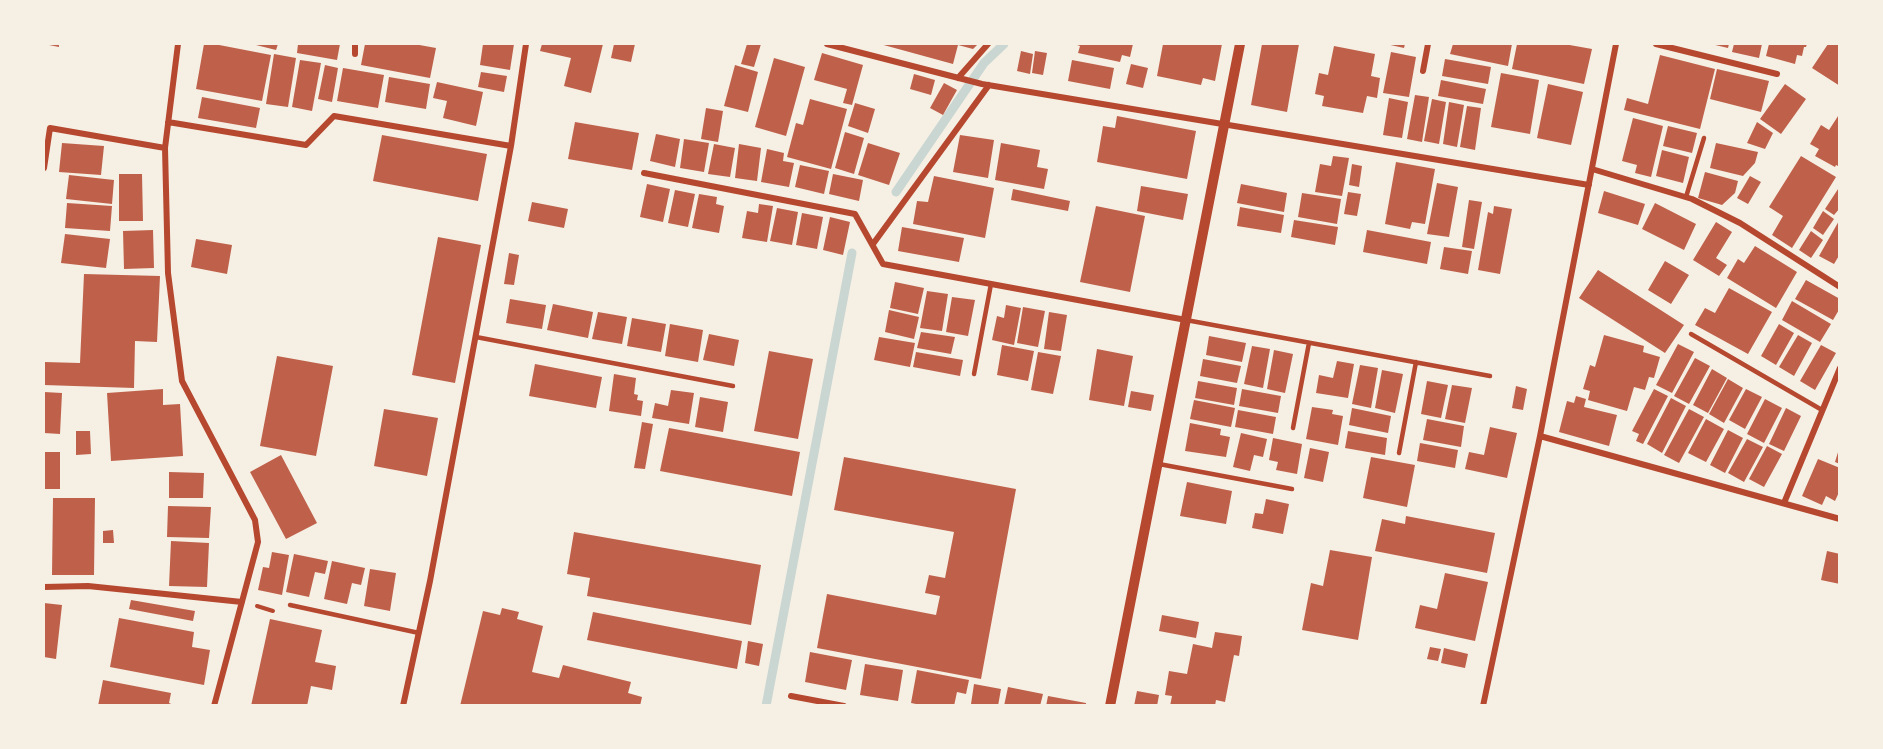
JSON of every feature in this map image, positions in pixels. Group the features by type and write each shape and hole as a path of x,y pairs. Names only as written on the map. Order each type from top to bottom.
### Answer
{"street":[{"path":"178,44 165,148 168,273 182,381 255,520 258,542 214,705"},
{"path":"355,44 355,54"},
{"path":"403,705 476,337 511,146 526,44"},
{"path":"829,44 969,81 1589,185"},
{"path":"958,78 988,44"},
{"path":"1110,705 1240,44"},
{"path":"1423,71 1428,44"},
{"path":"1483,705 1540,436 1616,44"},
{"path":"1656,44 1777,74"},
{"path":"873,244 986,84"},
{"path":"168,122 306,145 334,116 511,146"},
{"path":"44,168 50,128 165,148"},
{"path":"1592,169 1686,197 1740,223 1839,287"},
{"path":"644,173 855,214 883,264 1186,320"},
{"path":"1784,503 1839,368"},
{"path":"1540,436 1839,519"},
{"path":"44,587 88,586 242,602"},
{"path":"791,696 844,705"}],"lane":[{"path":"1686,197 1704,138"},
{"path":"974,374 991,284"},
{"path":"1186,320 1490,376"},
{"path":"1691,334 1822,410"},
{"path":"476,337 733,386"},
{"path":"1293,428 1309,343"},
{"path":"1399,453 1416,362"},
{"path":"1157,464 1292,489"},
{"path":"290,605 419,633"}],"path":[{"path":"242,602 284,614 290,605"}],"building":[{"path":"204,44 271,55 262,101 196,89"},
{"path":"252,44 278,44 276,50"},
{"path":"298,44 340,44 337,60 297,53"},
{"path":"365,44 414,44 436,48 430,78 361,65"},
{"path":"483,44 514,44 510,70 480,65"},
{"path":"542,44 603,44 591,93 564,86 571,58 540,51"},
{"path":"614,44 635,44 631,62 611,58"},
{"path":"747,44 761,44 754,67 741,64"},
{"path":"880,44 978,44 973,49 958,45 953,64"},
{"path":"1074,44 1133,44 1130,57 1122,55 1120,62 1078,53 1080,46"},
{"path":"1163,44 1222,44 1215,81 1203,78 1201,85 1157,76"},
{"path":"1262,44 1299,44 1287,112 1251,105"},
{"path":"1386,44 1405,44 1404,48"},
{"path":"1453,44 1512,44 1508,66 1450,54"},
{"path":"1517,44 1564,44 1592,49 1584,84 1512,69"},
{"path":"1711,44 1729,44 1728,48"},
{"path":"1734,44 1762,44 1759,58 1732,52"},
{"path":"1769,44 1807,44 1802,56 1797,55 1795,64 1766,56"},
{"path":"1828,44 1840,44 1840,86 1812,68"},
{"path":"1334,46 1375,54 1371,76 1380,78 1377,98 1367,96 1363,113 1322,106 1324,96 1315,94 1319,73 1328,75"},
{"path":"1021,51 1033,54 1030,74 1017,71"},
{"path":"1035,51 1047,53 1043,75 1032,73"},
{"path":"1391,52 1416,57 1409,97 1383,93"},
{"path":"822,53 863,65 852,105 843,103 847,89 814,80"},
{"path":"274,54 296,58 288,107 266,104"},
{"path":"1660,55 1715,69 1700,129 1624,110 1627,98 1648,104"},
{"path":"774,58 805,67 786,136 755,127"},
{"path":"1445,59 1491,67 1488,84 1442,76"},
{"path":"300,60 321,63 312,111 292,107"},
{"path":"1072,60 1114,68 1110,89 1068,81"},
{"path":"1131,64 1148,68 1143,88 1126,84"},
{"path":"325,65 338,68 332,102 318,99"},
{"path":"735,65 758,72 748,112 724,106"},
{"path":"343,68 384,75 378,108 337,101"},
{"path":"1717,69 1769,81 1761,112 1710,99"},
{"path":"481,72 507,76 504,92 478,87"},
{"path":"1501,73 1539,80 1530,134 1491,127"},
{"path":"914,74 935,80 931,95 910,89"},
{"path":"389,77 430,84 426,109 385,102"},
{"path":"1441,80 1486,89 1483,104 1438,96"},
{"path":"437,82 483,92 476,126 443,118 447,101 433,98"},
{"path":"944,83 957,90 943,115 930,108"},
{"path":"1548,84 1583,92 1571,145 1537,138"},
{"path":"1785,84 1806,99 1781,134 1760,119"},
{"path":"1415,95 1429,97 1422,142 1407,139"},
{"path":"202,97 260,108 256,128 198,118"},
{"path":"1389,98 1408,102 1402,138 1383,135"},
{"path":"810,99 847,109 831,169 787,157 796,123 803,125"},
{"path":"1432,99 1446,102 1439,144 1424,141"},
{"path":"1449,102 1464,105 1457,147 1443,144"},
{"path":"855,103 875,109 868,133 848,126"},
{"path":"1467,106 1481,108 1475,150 1460,147"},
{"path":"706,108 723,111 718,142 701,139"},
{"path":"1840,113 1840,167 1836,165 1835,167 1815,156 1819,149 1810,144 1821,125 1829,130"},
{"path":"1117,116 1196,131 1187,179 1097,162 1103,126 1115,128"},
{"path":"1633,118 1663,126 1651,177 1635,173 1637,165 1622,161"},
{"path":"575,122 639,133 632,170 568,159"},
{"path":"1757,122 1773,133 1765,149 1747,143"},
{"path":"1668,126 1697,133 1692,153 1663,146"},
{"path":"845,132 864,138 854,174 835,168"},
{"path":"656,134 680,139 675,167 650,161"},
{"path":"382,135 487,154 478,201 373,181"},
{"path":"960,135 994,140 988,178 953,172"},
{"path":"684,139 709,143 704,172 680,168"},
{"path":"62,143 104,146 101,175 59,172"},
{"path":"868,143 900,153 889,185 858,175"},
{"path":"1001,143 1040,150 1037,167 1048,169 1044,189 995,180"},
{"path":"1716,143 1758,152 1755,163 1743,176 1710,168"},
{"path":"714,144 735,148 730,177 708,174"},
{"path":"739,144 761,148 757,181 735,178"},
{"path":"767,149 784,153 783,161 794,163 789,187 761,182"},
{"path":"1662,150 1689,157 1683,183 1656,176"},
{"path":"1333,156 1349,158 1342,196 1315,192 1320,164 1331,166"},
{"path":"1801,156 1836,177 1792,248 1772,235 1783,216 1769,207"},
{"path":"1396,162 1435,169 1425,224 1412,222 1410,229 1385,224"},
{"path":"1352,164 1362,166 1359,187 1349,185"},
{"path":"800,165 829,171 824,194 795,187"},
{"path":"1705,172 1738,181 1735,193 1722,205 1698,198"},
{"path":"119,174 142,174 143,221 119,221"},
{"path":"833,174 863,180 859,201 829,194"},
{"path":"69,175 114,180 112,204 66,199"},
{"path":"934,176 994,188 985,238 913,224 917,201 928,202"},
{"path":"1750,176 1761,182 1748,204 1737,198"},
{"path":"1437,183 1458,187 1449,237 1427,234"},
{"path":"647,184 670,189 663,222 640,217"},
{"path":"1241,184 1287,193 1284,212 1237,203"},
{"path":"1141,186 1188,194 1183,220 1137,211"},
{"path":"1840,186 1840,208 1834,215 1825,209"},
{"path":"1013,189 1070,201 1068,211 1011,200"},
{"path":"675,190 695,194 688,227 668,223"},
{"path":"1604,191 1645,204 1638,225 1598,213"},
{"path":"1348,192 1361,194 1357,216 1344,214"},
{"path":"1302,193 1341,199 1337,224 1298,217"},
{"path":"699,194 717,197 716,204 724,206 719,233 692,228"},
{"path":"1469,200 1482,202 1474,249 1462,247"},
{"path":"532,202 568,209 564,228 528,221"},
{"path":"67,203 112,206 110,231 65,228"},
{"path":"1655,203 1696,224 1684,250 1642,229"},
{"path":"759,204 773,206 767,242 742,238 747,211 758,213"},
{"path":"1096,206 1145,216 1130,292 1080,282"},
{"path":"1494,206 1512,209 1500,274 1478,270 1488,212 1493,214"},
{"path":"1240,207 1284,215 1281,233 1237,226"},
{"path":"777,208 798,212 792,245 770,241"},
{"path":"1823,211 1834,219 1823,235 1813,228"},
{"path":"802,213 823,217 817,249 796,245"},
{"path":"830,217 850,222 843,255 823,250"},
{"path":"1840,219 1840,254 1834,264 1819,256"},
{"path":"1294,220 1338,227 1335,245 1291,237"},
{"path":"1716,222 1732,232 1716,258 1727,265 1719,276 1693,260"},
{"path":"902,227 964,238 959,262 898,251"},
{"path":"153,230 154,268 124,269 123,231"},
{"path":"1367,230 1431,242 1427,264 1363,252"},
{"path":"1811,231 1823,240 1811,258 1799,250"},
{"path":"65,234 110,239 106,268 61,263"},
{"path":"438,237 481,245 455,383 412,375"},
{"path":"196,239 232,245 227,274 191,267"},
{"path":"1755,246 1797,272 1776,308 1727,278 1738,259 1744,263"},
{"path":"1444,247 1472,251 1468,274 1440,269"},
{"path":"509,253 519,255 514,285 504,284"},
{"path":"1665,261 1689,275 1671,304 1648,290"},
{"path":"1598,270 1684,325 1665,353 1579,298"},
{"path":"84,274 160,276 157,342 135,341 134,388 44,385 44,362 80,363"},
{"path":"1806,280 1840,299 1840,308 1833,320 1795,299"},
{"path":"895,282 924,288 918,314 890,308"},
{"path":"1729,288 1772,312 1748,354 1695,325 1705,308 1715,313"},
{"path":"927,291 948,294 942,331 920,328"},
{"path":"952,297 975,300 968,336 946,332"},
{"path":"510,299 546,305 542,329 506,323"},
{"path":"1792,301 1831,324 1820,342 1782,320"},
{"path":"553,304 593,312 588,338 547,330"},
{"path":"1006,305 1021,308 1014,345 992,340 997,316 1004,318"},
{"path":"1023,307 1045,311 1038,347 1017,343"},
{"path":"889,310 919,317 914,339 885,332"},
{"path":"598,312 627,317 622,344 592,339"},
{"path":"1049,312 1067,315 1061,351 1044,349"},
{"path":"632,318 666,324 661,352 627,346"},
{"path":"670,324 703,330 698,362 665,356"},
{"path":"1779,324 1794,333 1776,365 1761,356"},
{"path":"921,332 955,337 951,354 917,348"},
{"path":"709,334 739,340 734,366 703,360"},
{"path":"1604,335 1644,346 1643,352 1660,357 1654,378 1649,377 1645,390 1634,387 1627,411 1588,400 1590,391 1583,389 1590,365 1595,367"},
{"path":"1798,335 1812,343 1794,376 1779,367"},
{"path":"1209,336 1246,343 1242,362 1206,355"},
{"path":"879,337 915,343 910,367 874,360"},
{"path":"1678,344 1694,352 1672,393 1656,385"},
{"path":"1002,345 1034,351 1028,381 997,375"},
{"path":"1821,345 1836,353 1815,390 1800,381"},
{"path":"1252,346 1270,349 1263,388 1244,384"},
{"path":"1097,349 1133,356 1124,406 1089,400"},
{"path":"1274,350 1293,354 1285,393 1267,389"},
{"path":"769,351 813,359 798,439 754,431"},
{"path":"916,352 963,360 960,376 913,367"},
{"path":"1038,352 1061,356 1053,394 1031,390"},
{"path":"277,356 333,366 316,456 260,446"},
{"path":"1695,358 1710,366 1689,404 1674,396"},
{"path":"1203,359 1241,366 1237,383 1200,376"},
{"path":"1337,361 1354,364 1348,398 1316,393 1319,375 1333,378"},
{"path":"535,364 602,377 596,408 529,396"},
{"path":"1360,365 1378,368 1371,408 1352,404"},
{"path":"1712,369 1727,378 1708,413 1693,405"},
{"path":"1382,370 1403,374 1395,413 1375,408"},
{"path":"614,374 636,378 634,394 638,395 637,400 643,401 641,416 609,411"},
{"path":"1728,379 1743,388 1724,423 1709,414"},
{"path":"1198,381 1237,388 1234,405 1195,398"},
{"path":"1427,381 1448,385 1441,418 1421,414"},
{"path":"1452,385 1472,388 1465,423 1445,419"},
{"path":"1516,386 1527,389 1523,410 1512,408"},
{"path":"163,389 163,405 180,404 183,456 111,461 107,393"},
{"path":"1242,389 1281,396 1278,413 1239,406"},
{"path":"1654,389 1668,396 1643,444 1636,441 1639,434 1632,431"},
{"path":"1746,389 1762,397 1745,429 1729,420"},
{"path":"671,390 694,393 689,424 652,418 655,403 668,406"},
{"path":"1131,391 1154,395 1151,411 1128,407"},
{"path":"44,392 62,393 60,434 44,433"},
{"path":"1576,396 1586,399 1584,407 1617,415 1609,446 1559,432 1567,401 1574,403"},
{"path":"700,397 728,402 723,432 695,427"},
{"path":"1671,398 1686,406 1662,453 1647,444"},
{"path":"1765,399 1782,408 1764,443 1747,434"},
{"path":"1194,400 1235,408 1231,427 1190,419"},
{"path":"1312,407 1333,410 1332,414 1343,416 1338,445 1306,439"},
{"path":"1352,408 1391,416 1388,433 1349,425"},
{"path":"1786,408 1801,416 1784,451 1769,444"},
{"path":"384,409 438,418 427,476 374,466"},
{"path":"1689,409 1704,417 1679,463 1664,455"},
{"path":"1238,410 1276,417 1273,434 1235,427"},
{"path":"1427,419 1464,426 1461,447 1423,440"},
{"path":"1706,419 1724,429 1706,462 1688,453"},
{"path":"642,422 653,424 645,469 634,468"},
{"path":"1190,423 1221,429 1220,435 1230,437 1226,457 1185,451"},
{"path":"1490,427 1517,433 1507,478 1465,469 1469,452 1484,455"},
{"path":"669,428 800,452 792,496 660,471"},
{"path":"1728,430 1743,438 1725,473 1710,465"},
{"path":"76,431 90,431 91,454 76,455"},
{"path":"1348,431 1387,438 1385,455 1345,448"},
{"path":"1241,433 1267,439 1263,457 1254,455 1250,471 1233,467"},
{"path":"1273,438 1302,444 1297,474 1276,470 1278,462 1269,460"},
{"path":"1747,439 1763,447 1744,482 1728,473"},
{"path":"1420,443 1458,450 1455,468 1417,461"},
{"path":"1767,446 1782,454 1764,487 1749,479"},
{"path":"1310,448 1329,452 1323,482 1304,478"},
{"path":"1840,449 1840,464 1835,462"},
{"path":"44,452 60,452 60,489 44,489"},
{"path":"281,455 317,523 286,539 250,472"},
{"path":"844,457 1016,489 981,679 817,648 827,594 936,615 940,596 925,593 929,575 945,578 954,532 834,510"},
{"path":"1371,457 1415,465 1407,507 1363,498"},
{"path":"1818,459 1840,468 1840,490 1835,501 1826,496 1822,505 1802,496"},
{"path":"169,472 204,473 203,498 169,498"},
{"path":"1187,482 1232,491 1226,524 1180,516"},
{"path":"53,498 95,498 94,575 52,575"},
{"path":"1266,499 1289,504 1283,534 1252,528 1255,513 1263,514"},
{"path":"168,506 211,507 209,538 167,537"},
{"path":"1406,516 1495,533 1487,573 1375,551 1382,519 1405,524"},
{"path":"113,530 114,543 103,543 103,531"},
{"path":"574,532 761,565 751,625 587,596 590,578 567,574"},
{"path":"171,541 209,543 207,587 169,586"},
{"path":"1330,550 1372,557 1358,640 1302,630 1311,583 1323,586"},
{"path":"1827,551 1840,554 1840,584 1821,580"},
{"path":"272,552 289,555 282,595 258,590 263,567 269,568"},
{"path":"294,554 328,561 325,574 315,572 309,597 286,592"},
{"path":"332,561 365,568 361,585 352,583 347,604 324,599"},
{"path":"370,569 396,573 390,611 364,606"},
{"path":"1445,573 1488,582 1475,641 1415,628 1420,605 1437,609"},
{"path":"131,600 195,611 193,621 129,609"},
{"path":"44,603 62,605 56,659 44,657"},
{"path":"502,608 519,612 517,619 543,626 532,672 559,678 563,665 631,682 628,693 642,697 640,706 460,706 483,611 500,615"},
{"path":"593,612 742,641 737,669 587,640"},
{"path":"1162,615 1199,622 1196,638 1159,631"},
{"path":"119,618 194,632 192,647 210,650 204,685 110,667"},
{"path":"270,619 322,630 315,662 336,666 332,690 311,686 307,706 251,706"},
{"path":"1215,632 1242,636 1239,656 1234,655 1225,702 1216,700 1215,706 1170,706 1172,696 1165,695 1169,671 1187,674 1193,644 1212,648"},
{"path":"748,641 763,644 759,666 745,663"},
{"path":"1430,647 1441,649 1438,661 1427,659"},
{"path":"1444,648 1468,654 1465,668 1441,663"},
{"path":"810,652 852,660 846,690 805,682"},
{"path":"865,664 903,670 898,701 860,695"},
{"path":"917,670 969,680 966,694 957,692 954,706 926,706 911,703"},
{"path":"103,680 171,693 169,703 176,706 98,706"},
{"path":"974,684 1001,689 998,706 971,704"},
{"path":"1008,687 1043,694 1040,706 1004,706"},
{"path":"1137,691 1159,695 1157,706 1134,706"},
{"path":"1048,696 1086,703 1086,706 1046,706"}],"waterway":[{"path":"896,192 984,63 1004,44"},
{"path":"766,706 852,253"}]}
